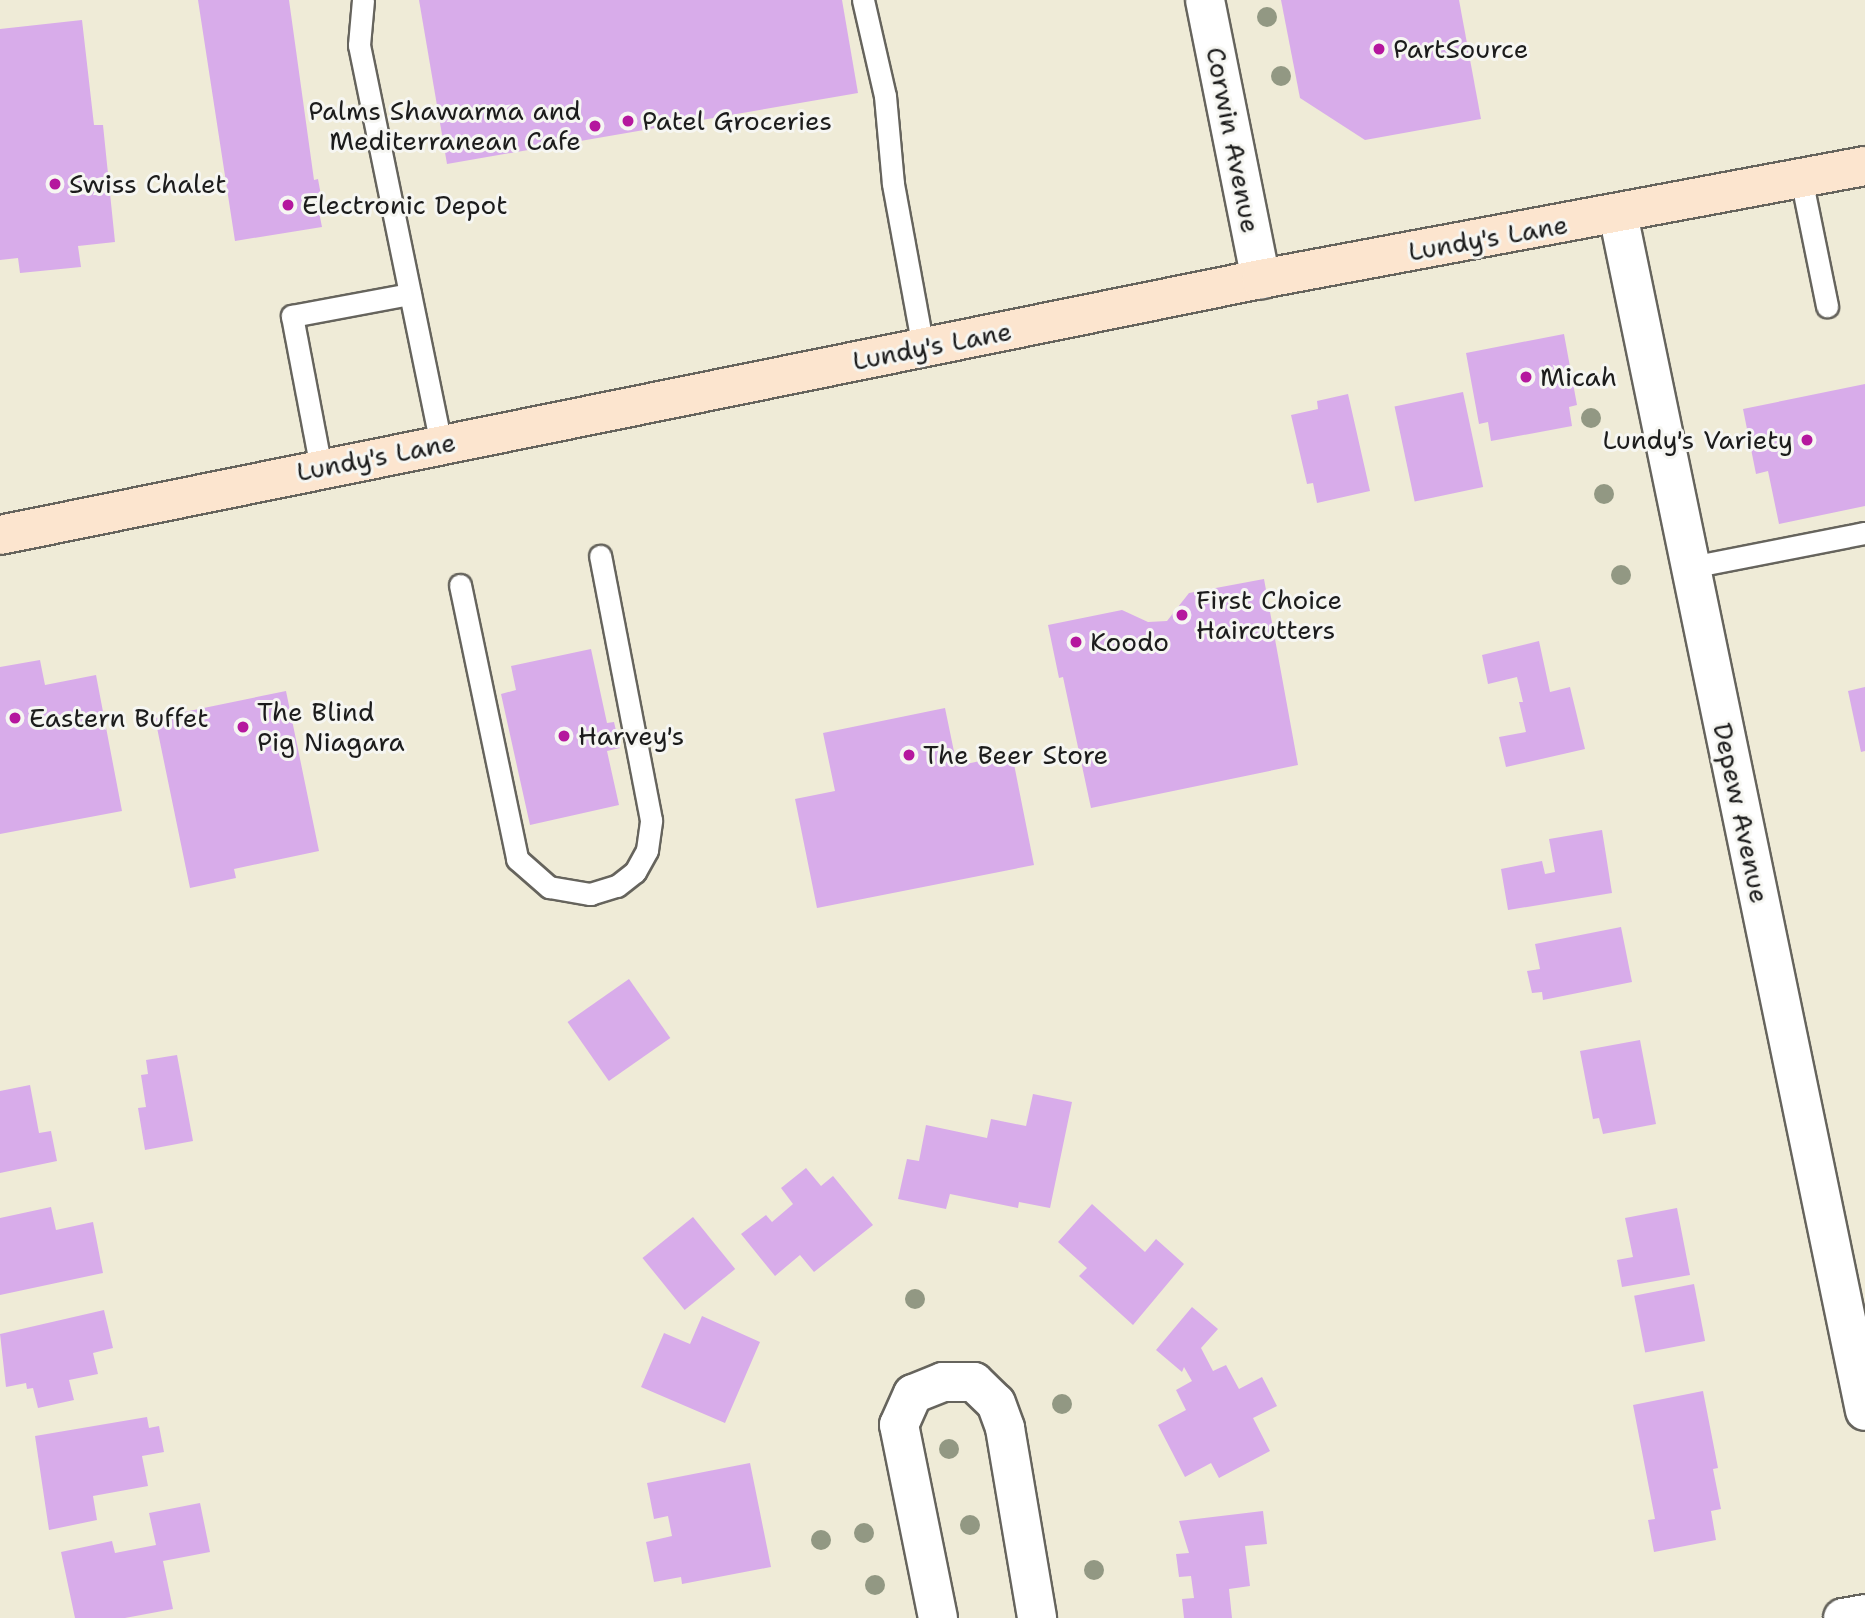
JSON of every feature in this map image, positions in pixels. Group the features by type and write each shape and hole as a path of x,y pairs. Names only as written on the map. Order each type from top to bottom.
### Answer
{"main road":[{"name":"Lundy's Lane","path":"0,535 1262,279 1865,166"}],"street":[{"name":"Corwin Avenue","path":"1205,0 1262,279"},
{"name":"Depew Avenue","path":"1618,214 1865,1412"},
{"path":"938,1618 899,1425 913,1394 953,1382 974,1382 996,1403 1005,1428 1037,1618"},
{"path":"1843,1618 1865,1614"}],"lane":[{"path":"363,0 359,46 440,444"},
{"path":"863,0 885,96 894,184 923,348"},
{"path":"1801,178 1827,306"},
{"path":"321,468 292,316 410,294"},
{"path":"1691,567 1865,533"},
{"path":"460,585 517,859 549,887 590,894 617,886 635,872 647,850 651,820 600,556"}],"building":[{"path":"198,0 289,0 314,180 318,179 324,212 319,212 322,227 235,241"},
{"path":"419,0 842,0 858,93 447,164"},
{"name":"PartSource","path":"1281,0 1459,0 1481,119 1365,140 1300,98"},
{"name":"Swiss Chalet","path":"82,20 94,125 103,125 115,242 78,246 81,267 20,273 18,258 0,260 0,29"},
{"path":"1564,334 1577,405 1569,407 1572,426 1491,441 1488,422 1479,424 1466,353"},
{"name":"Lundy's Variety","path":"1865,384 1865,506 1779,524 1768,471 1756,474 1743,409"},
{"path":"1463,392 1483,487 1415,501 1395,407"},
{"path":"1348,394 1370,491 1317,503 1313,483 1307,484 1291,415 1318,409 1317,401"},
{"path":"1264,579 1298,765 1091,808 1063,677 1059,678 1048,625 1122,610 1148,622 1167,621 1189,593"},
{"path":"1539,641 1550,692 1570,687 1585,749 1506,767 1499,737 1526,732 1519,702 1523,702 1517,677 1488,684 1482,655"},
{"name":"Harvey's","path":"591,649 607,723 614,722 620,748 607,751 619,805 530,825 501,694 516,690 511,666"},
{"path":"40,660 45,685 96,675 122,811 0,834 0,667"},
{"path":"1865,687 1865,751 1861,752 1848,691"},
{"path":"286,691 319,851 234,869 236,878 190,888 155,718"},
{"path":"945,708 957,766 1012,754 1034,865 817,908 795,799 835,791 823,733"},
{"path":"1602,830 1612,893 1508,910 1501,869 1542,861 1545,874 1555,872 1549,839"},
{"path":"1621,927 1632,982 1543,1000 1542,992 1532,993 1527,971 1540,969 1535,944"},
{"path":"629,979 670,1038 609,1081 568,1022"},
{"path":"1640,1040 1656,1124 1603,1134 1599,1118 1593,1119 1580,1051"},
{"path":"177,1055 193,1141 145,1150 138,1108 146,1107 141,1075 148,1074 146,1060"},
{"path":"30,1085 39,1133 51,1131 57,1161 0,1173 0,1091"},
{"path":"1033,1094 1072,1102 1050,1208 1019,1202 1018,1208 950,1194 946,1209 898,1199 907,1159 919,1161 926,1125 987,1138 991,1119 1026,1126"},
{"path":"806,1168 821,1186 833,1176 873,1225 814,1272 800,1255 775,1276 741,1234 766,1215 772,1222 793,1204 781,1188"},
{"path":"1092,1204 1145,1252 1156,1239 1184,1264 1133,1325 1079,1276 1087,1268 1058,1242"},
{"path":"51,1207 56,1230 93,1222 103,1273 0,1295 0,1218"},
{"path":"1677,1208 1690,1275 1622,1287 1617,1260 1633,1257 1625,1218"},
{"path":"693,1217 735,1269 685,1310 642,1258"},
{"path":"1694,1284 1705,1341 1645,1353 1634,1296"},
{"path":"1192,1307 1218,1329 1201,1348 1213,1371 1226,1365 1239,1389 1262,1377 1277,1406 1253,1418 1270,1451 1219,1478 1211,1463 1185,1477 1158,1425 1186,1410 1176,1390 1192,1381 1184,1367 1182,1372 1156,1350"},
{"path":"104,1310 113,1348 93,1353 98,1374 69,1380 74,1400 38,1408 33,1388 27,1389 26,1383 6,1387 0,1334"},
{"path":"702,1316 760,1342 725,1423 641,1387 664,1333 690,1344"},
{"path":"1703,1391 1718,1468 1713,1469 1721,1509 1711,1511 1716,1540 1654,1552 1648,1520 1655,1519 1633,1405"},
{"path":"147,1417 149,1428 159,1426 164,1452 142,1456 148,1486 93,1496 97,1520 49,1530 35,1436"},
{"path":"750,1463 771,1567 682,1584 681,1577 654,1582 646,1542 672,1536 668,1516 654,1519 647,1483"},
{"path":"200,1503 210,1552 163,1561 173,1609 125,1618 75,1618 61,1552 112,1541 115,1553 156,1545 149,1513"},
{"path":"1263,1511 1267,1544 1245,1546 1250,1586 1229,1589 1232,1618 1184,1618 1182,1599 1194,1598 1191,1576 1179,1577 1176,1554 1189,1553 1179,1521"}],"place":[{"name":"PartSource","path":"1379,49"},
{"name":"Patel Groceries","path":"628,121"},
{"name":"Palms Shawarma and Mediterranean Cafe","path":"595,126"},
{"name":"Swiss Chalet","path":"55,184"},
{"name":"Electronic Depot","path":"288,205"},
{"name":"Micah","path":"1526,377"},
{"name":"Lundy's Variety","path":"1807,440"},
{"name":"First Choice Haircutters","path":"1182,615"},
{"name":"Koodo","path":"1076,642"},
{"name":"Eastern Buffet","path":"15,718"},
{"name":"The Blind Pig Niagara","path":"243,727"},
{"name":"Harvey's","path":"564,736"},
{"name":"The Beer Store","path":"909,755"}]}
